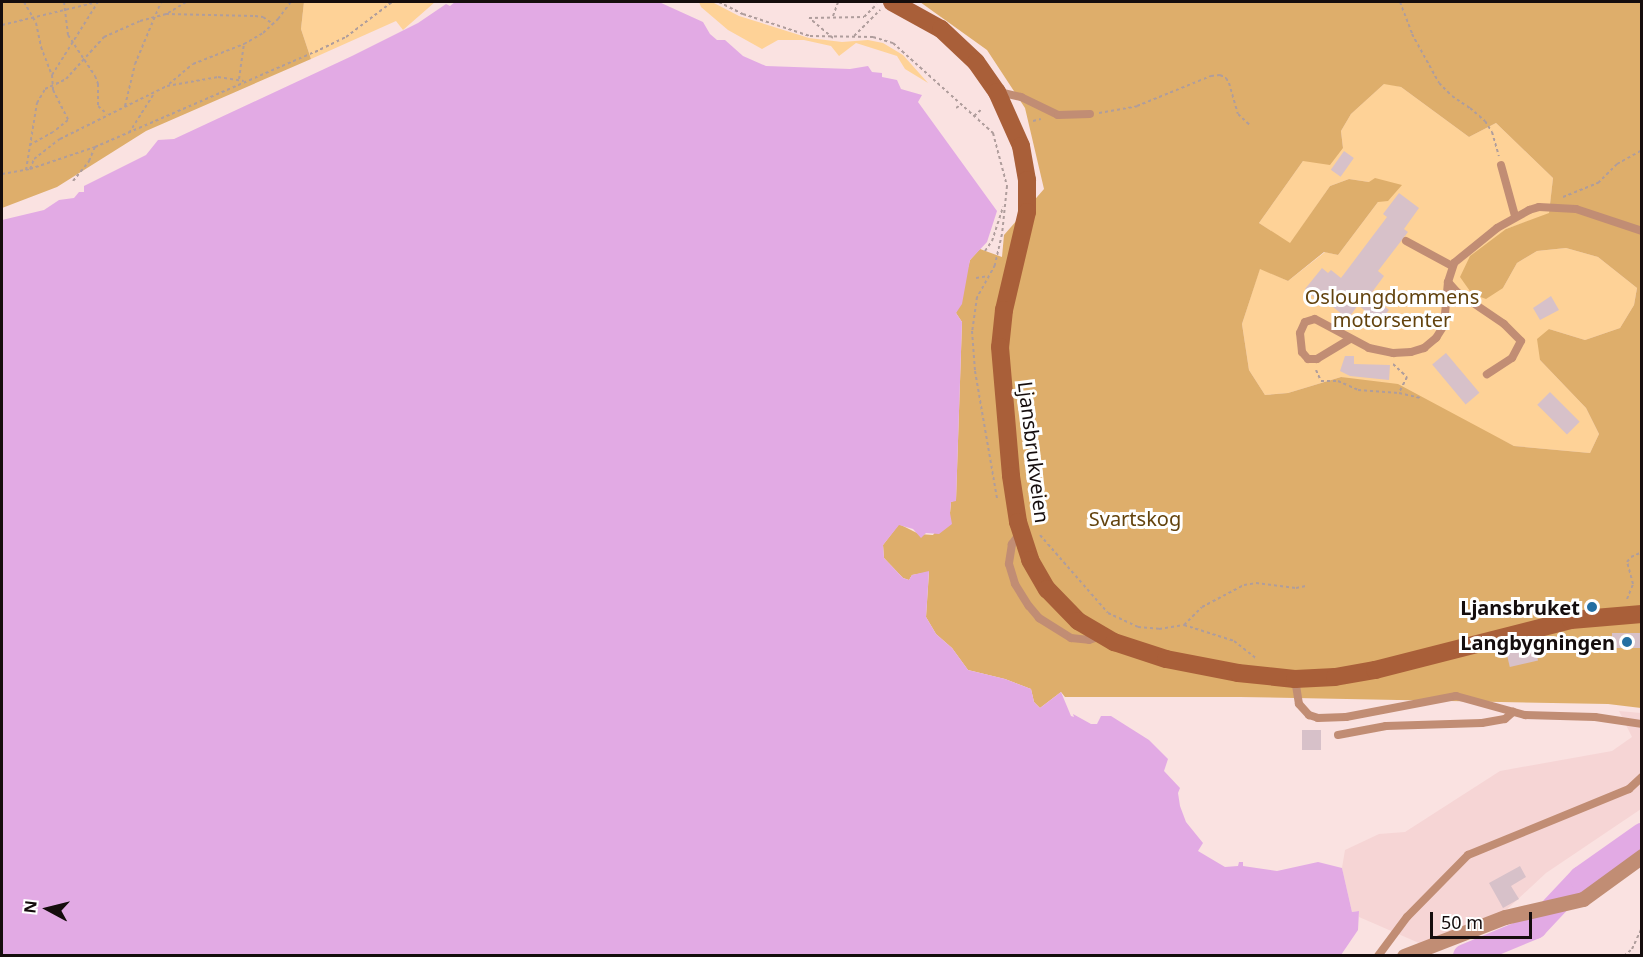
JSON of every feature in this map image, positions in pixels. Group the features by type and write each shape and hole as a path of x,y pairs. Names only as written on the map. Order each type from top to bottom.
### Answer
{"main road":[{"name":"Ljansbrukveien","path":"883,4 928,21 954,39 976,62 997,92 1018,137 1027,180 1024,233 1004,309 1000,347 1011,476 1029,532 1030,560 1047,589 1072,616 1101,636 1146,654 1238,673 1295,679 1364,672 1551,624 1636,614"}],"street":[{"path":"1404,956 1505,917 1532,910 1563,906 1583,899 1641,856"}],"lane":[{"path":"997,92 1021,97 1058,115 1090,114"},
{"path":"1501,165 1515,216"},
{"path":"1350,339 1313,359 1308,359 1302,352 1300,343 1301,327 1310,320 1324,323 1368,348 1388,352 1411,352 1424,348 1436,338 1446,316 1448,282 1452,266 1466,252 1515,216 1539,207 1582,211 1641,231"},
{"path":"1407,242 1452,266"},
{"path":"1448,282 1457,292 1504,324 1521,341 1512,358 1487,374"},
{"path":"1029,532 1012,544 1009,564 1015,584 1029,606 1039,618 1071,638 1089,640 1101,636"},
{"path":"1295,679 1299,704 1309,715 1318,718 1346,717 1456,696 1513,712 1595,717 1641,724"},
{"path":"1338,735 1386,726 1482,723 1505,719 1513,712"},
{"path":"1378,956 1407,917 1468,855 1629,789 1641,777"}],"path":[{"path":"24,2 34,17 60,109 68,120 29,146"},
{"path":"64,2 68,36 98,84 98,106 107,114"},
{"path":"2,25 98,2 52,75"},
{"path":"125,106 135,63 161,2"},
{"path":"166,14 186,2"},
{"path":"167,86 193,64 244,44 273,24 291,2"},
{"path":"2,174 28,170 129,134 338,41 392,2"},
{"path":"719,2 796,32 833,38 873,37 893,43 934,83 962,104 993,133 998,162 1006,180 1001,248 974,306 973,358 991,476 999,503"},
{"path":"727,6 729,2"},
{"path":"833,17 837,2"},
{"path":"1400,2 1412,34 1439,82 1452,96 1477,113 1492,132 1501,165"},
{"path":"833,38 809,19 864,17 883,4"},
{"path":"853,37 883,4"},
{"path":"28,170 29,146 34,131 37,103 45,89 66,79 104,37 166,14 255,16 263,17 273,24"},
{"path":"239,80 244,44"},
{"path":"1090,114 1137,106 1211,76 1220,75 1226,78 1229,84 1238,114 1250,125"},
{"path":"28,170 34,159 60,139 167,86 201,78 244,81"},
{"path":"129,134 154,92"},
{"path":"956,108 962,104"},
{"path":"974,116 981,110"},
{"path":"73,181 89,161 95,147"},
{"path":"1554,208 1562,197 1598,183 1617,164 1641,150"},
{"path":"985,251 992,241 1005,202"},
{"path":"976,278 989,276"},
{"path":"1388,352 1393,364 1407,376 1399,393"},
{"path":"1313,359 1316,375 1321,381 1338,381 1358,390 1399,393 1410,398 1420,398"},
{"path":"1029,532 1108,613 1129,624 1148,628 1172,628 1184,625 1202,607 1244,585 1256,583 1296,588 1306,586"},
{"path":"1636,614 1626,602 1633,584 1627,562 1641,552"},
{"path":"1184,625 1234,641 1259,661"},
{"path":"1624,956 1632,949 1641,928"}],"shaded area":[{"path":"455,2 659,2 703,22 710,34 717,40 725,40 743,56 766,66 850,69 868,66 872,72 882,73 882,77 897,80 901,89 922,95 918,102 997,211 987,242 970,260 962,304 956,313 962,322 956,501 951,502 952,524 939,534 926,533 921,538 913,529 899,525 883,545 884,558 903,578 909,580 912,575 929,571 926,617 936,634 952,648 968,670 1005,679 1031,689 1034,702 1040,708 1061,692 1071,716 1074,717 1073,714 1091,724 1097,724 1101,716 1111,716 1149,740 1168,759 1164,771 1180,788 1178,793 1180,806 1186,822 1203,843 1198,851 1225,867 1238,866 1239,862 1243,862 1243,866 1277,871 1318,862 1342,868 1352,912 1359,911 1358,930 1341,955 2,955 2,220 44,210 59,200 74,198 79,192 84,192 84,186 146,155 158,140 174,139 352,56 418,23 446,4 450,6"},
{"path":"1619,711 1641,713 1641,809 1546,873 1503,913 1426,946 1359,917 1359,911 1352,912 1342,868 1345,850 1379,834 1405,832 1500,771 1612,751 1632,737"}],"green space":[{"path":"2,2 304,2 301,29 311,59 146,131 57,187 2,208"},
{"path":"304,2 435,2 403,30 396,21 311,59 301,29"},
{"path":"699,2 712,2 739,16 809,38 842,42 868,40 883,43 903,55 928,83 905,69 897,56 856,43 839,56 831,46 804,40 778,40 762,49 728,30 701,7"},
{"name":"Svartskog","path":"920,2 1641,2 1641,708 1608,704 1240,697 1065,697 1061,692 1040,708 1034,702 1031,689 1005,679 968,670 952,648 936,634 926,617 929,572 912,575 909,580 903,578 884,558 883,545 899,524 919,534 933,535 950,513 951,502 956,500 962,322 956,313 970,260 980,249 1002,257 1004,235 1044,189 1025,108 987,50","holes":["1384,84 1401,87 1469,137 1496,123 1553,178 1549,213 1506,229 1470,256 1460,277 1472,294 1486,299 1503,288 1517,263 1537,251 1566,248 1598,257 1637,288 1634,305 1620,328 1585,340 1549,329 1537,339 1540,360 1586,408 1599,434 1590,453 1514,446 1398,384 1341,377 1288,393 1265,395 1249,370 1242,324 1260,269 1288,281 1324,252 1338,255 1378,202 1388,201 1402,185 1375,178 1369,182 1349,179 1330,186 1290,243 1259,223 1303,161 1330,165 1343,148 1341,131 1351,114"]},
{"name":"Osloungdommens motorsenter","path":"1385,83 1401,87 1469,137 1496,123 1553,178 1549,214 1506,229 1503,288 1517,263 1537,251 1566,248 1598,257 1637,288 1634,305 1620,328 1585,340 1549,329 1540,360 1586,408 1599,434 1590,453 1514,446 1459,419 1341,377 1288,393 1265,395 1249,370 1242,324 1260,268 1288,281 1325,252 1338,255 1378,202 1369,182 1349,179 1330,186 1290,244 1259,223 1303,161 1343,148 1341,131 1351,114"}],"building":[{"path":"1344,151 1354,158 1341,177 1331,170"},
{"path":"1399,193 1419,208 1404,229 1408,232 1378,271 1384,276 1370,295 1389,310 1379,322 1358,305 1348,319 1318,295 1315,298 1305,289 1322,268 1328,273 1331,270 1341,278 1387,217 1383,214"},
{"path":"1551,296 1559,310 1540,320 1533,308"},
{"path":"1446,353 1479,393 1466,404 1432,365"},
{"path":"1345,356 1354,356 1354,364 1390,365 1389,380 1350,376 1340,371"},
{"path":"1550,392 1580,422 1567,434 1537,405"},
{"name":"Langbygningen","path":"1612,633 1641,633 1641,648 1612,648"},
{"path":"1534,643 1538,661 1510,667 1506,650"},
{"path":"1302,730 1321,730 1321,750 1302,750"},
{"path":"1520,866 1526,877 1511,886 1519,899 1503,908 1489,883"}],"waterway":[{"path":"1465,956 1535,927 1581,878 1642,835"}],"place":[{"name":"Ljansbruket","path":"1592,607"},
{"name":"Langbygningen","path":"1627,642"}]}
